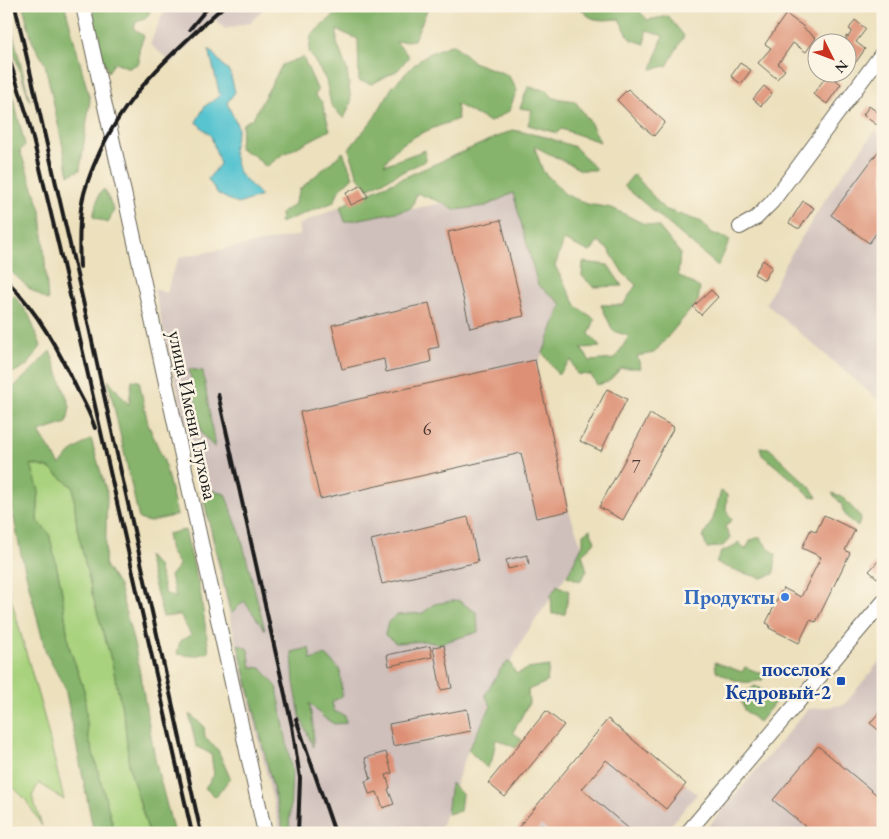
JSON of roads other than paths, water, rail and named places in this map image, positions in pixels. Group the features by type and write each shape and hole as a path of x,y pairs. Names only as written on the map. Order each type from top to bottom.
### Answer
{"street":[{"name":"улица Имени Глухова","path":"83,6 265,833"},
{"path":"740,227 756,218 772,202 883,52"},
{"path":"687,833 883,602"}],"water":[{"path":"209,49 230,73 235,92 227,103 238,127 233,151 239,173 261,196 238,204 218,194 208,179 220,164 211,136 196,122 205,106 220,96"}],"railway":[{"path":"15,6 86,314 201,833"},
{"path":"190,29 209,6"},
{"path":"80,267 79,245 83,196 92,170 108,135 121,114 152,75 224,6"},
{"path":"6,49 28,118 59,247 192,833"},
{"path":"6,280 18,292 47,333 72,378 95,428"},
{"path":"218,394 292,726 300,778 298,833"},
{"path":"296,719 335,833"}],"place":[{"name":"Продукты","path":"785,597"},
{"name":"поселок Кедровый-2","path":"841,681"}]}
